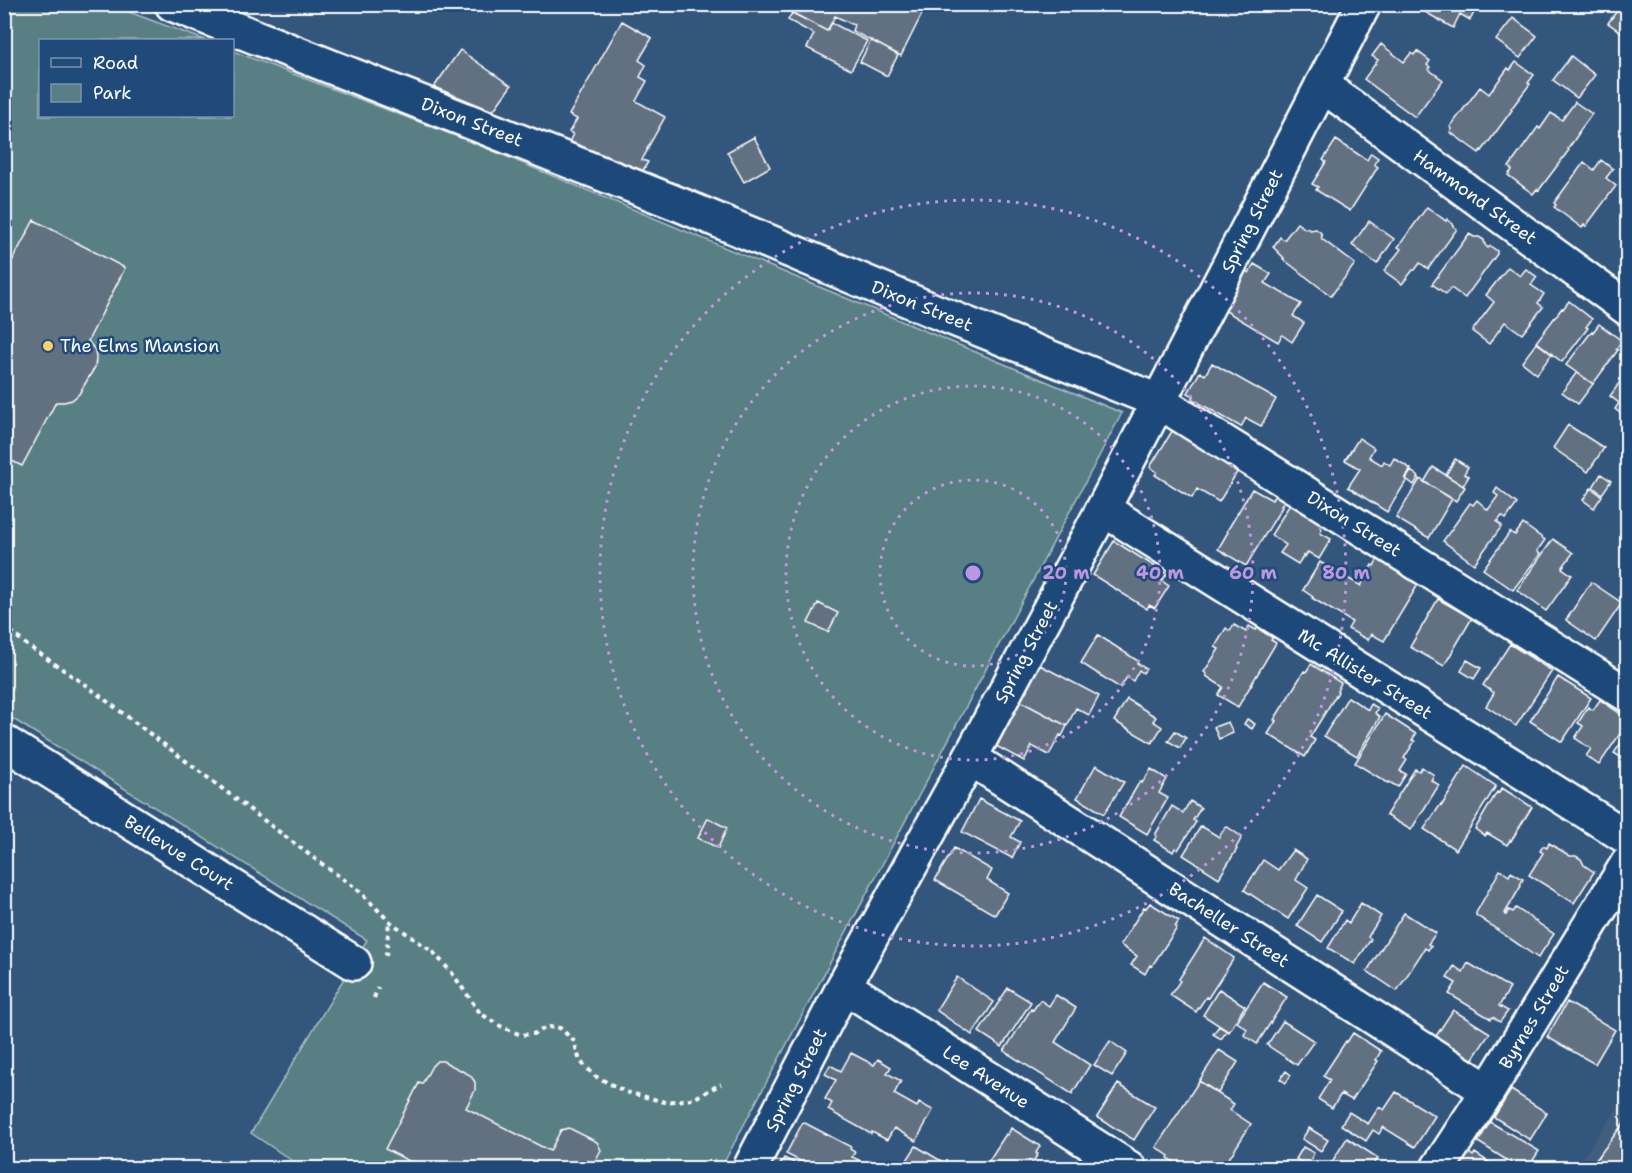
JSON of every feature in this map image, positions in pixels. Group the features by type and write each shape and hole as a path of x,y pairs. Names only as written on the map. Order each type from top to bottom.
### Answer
{"street":[{"name":"Dixon Street","path":"172,4 681,205 1158,401 1628,695"},
{"name":"Spring Street","path":"750,1168 844,986 970,758 1103,509 1364,4"},
{"name":"Hammond Street","path":"1322,85 1628,309"},
{"name":"Mc Allister Street","path":"1103,509 1628,838"},
{"name":"Bellevue Court","path":"4,742 354,963"},
{"name":"Bacheller Street","path":"970,758 1488,1091"},
{"name":"Byrnes Street","path":"1438,1168 1628,863"},
{"name":"Lee Avenue","path":"844,986 1129,1168"}],"path":[{"path":"4,625 24,643 87,686 357,889 389,921 433,952 452,972 480,1013 500,1026 521,1035 533,1034 547,1027 560,1029 574,1041 580,1061 594,1076 626,1092 665,1102 693,1099 721,1084"}],"shaded area":[{"path":"1627,1095 1627,1168 1575,1168"}],"green space":[{"path":"4,5 110,5 202,39 39,39 39,117 234,117 234,51 469,141 1122,413 721,1168 303,1168 251,1133 367,940 5,714"}],"building":[{"path":"793,4 927,4 901,56 852,31 854,25 835,16 827,31 789,11"},
{"path":"1411,4 1467,4 1476,9 1470,20 1460,14 1453,28"},
{"path":"1497,4 1514,4 1508,13"},
{"path":"1622,4 1628,4 1628,37 1608,23"},
{"path":"792,13 827,31 832,23 867,41 851,70 807,48 814,34 788,20"},
{"path":"1513,18 1537,36 1520,58 1496,40"},
{"path":"622,21 652,38 639,60 646,65 640,77 647,81 636,101 665,117 642,160 648,162 641,174 568,144 573,134 569,132 577,119 569,115"},
{"path":"871,40 898,55 887,76 860,62"},
{"path":"1381,44 1404,62 1411,53 1414,55 1417,51 1430,61 1427,65 1430,67 1428,69 1443,80 1415,117 1364,79 1378,60 1372,56"},
{"path":"460,50 511,86 493,111 434,87"},
{"path":"1571,56 1595,75 1577,98 1553,80"},
{"path":"1516,62 1534,75 1512,110 1479,153 1450,132 1452,129 1450,127 1480,87 1489,94 1508,68 1510,70"},
{"path":"1575,102 1592,114 1569,150 1539,190 1537,189 1533,194 1508,175 1512,170 1509,167 1551,113 1562,120"},
{"path":"754,137 770,167 744,182 727,152"},
{"path":"1336,140 1367,160 1371,153 1378,158 1374,164 1378,167 1350,211 1316,190 1318,187 1312,184 1326,162 1323,160"},
{"path":"1601,160 1613,169 1606,178 1616,186 1586,226 1582,228 1554,207 1556,205 1554,203 1584,162 1594,170"},
{"path":"1427,207 1446,221 1447,219 1457,229 1428,269 1420,263 1402,284 1384,271 1401,249 1398,247"},
{"name":"The Elms Mansion","path":"34,220 125,268 88,341 95,350 95,367 79,394 72,400 56,402 22,466 4,457 4,276"},
{"path":"1369,221 1394,239 1377,264 1352,245"},
{"path":"1297,223 1306,229 1316,229 1321,233 1322,239 1355,264 1331,296 1283,259 1273,247 1280,237 1284,240"},
{"path":"1469,234 1484,240 1485,245 1497,251 1497,254 1465,298 1451,288 1446,294 1432,284"},
{"path":"1254,264 1271,274 1265,283 1301,304 1293,316 1304,323 1292,342 1282,335 1278,342 1224,310 1246,271 1249,273"},
{"path":"1508,267 1520,276 1526,269 1537,277 1531,285 1544,294 1538,303 1543,307 1522,334 1505,322 1489,344 1472,331 1494,302 1486,295"},
{"path":"1569,301 1592,319 1586,327 1588,328 1562,362 1536,342"},
{"path":"1599,324 1622,341 1593,384 1566,365"},
{"path":"1537,342 1552,354 1537,374 1522,362"},
{"path":"1212,363 1276,399 1261,426 1246,418 1241,427 1192,399 1194,396 1188,393 1200,372 1205,375"},
{"path":"1628,371 1628,419 1615,409 1619,403 1610,396"},
{"path":"1577,372 1593,384 1578,404 1562,392"},
{"path":"1568,425 1604,448 1588,472 1553,448"},
{"path":"1174,428 1239,469 1219,502 1197,489 1192,498 1155,475 1157,472 1150,467"},
{"path":"1359,438 1374,448 1369,457 1382,465 1384,461 1390,465 1394,458 1411,469 1405,479 1407,480 1387,512 1348,487 1360,469 1345,460"},
{"path":"1455,459 1468,467 1464,474 1469,476 1463,486 1446,475"},
{"path":"1433,467 1465,487 1456,501 1424,482"},
{"path":"1411,471 1419,477 1414,485 1406,479"},
{"path":"1601,474 1611,481 1602,494 1593,487"},
{"path":"1420,479 1452,499 1429,538 1396,518"},
{"path":"1497,488 1517,504 1506,519 1502,516 1497,522 1502,526 1474,564 1443,541 1470,503 1473,505 1477,500 1488,510 1498,496 1494,493"},
{"path":"1591,488 1602,496 1594,508 1583,500"},
{"path":"1252,489 1272,500 1275,495 1284,501 1246,566 1218,549"},
{"path":"1292,501 1325,521 1320,527 1322,529 1320,533 1331,539 1319,559 1308,552 1298,564 1280,553 1286,545 1271,535"},
{"path":"1523,524 1545,540 1537,551 1540,554 1513,590 1483,569 1510,532 1515,535"},
{"path":"1553,539 1573,553 1562,568 1572,575 1546,611 1517,590"},
{"path":"1114,541 1167,574 1162,581 1169,586 1155,608 1149,605 1147,609 1093,575"},
{"path":"1378,558 1419,583 1384,641 1371,634 1368,640 1348,629 1352,622 1303,590 1320,562 1361,586"},
{"path":"1591,582 1622,603 1596,641 1566,620"},
{"path":"1438,599 1472,618 1444,666 1410,647"},
{"path":"818,603 838,613 828,632 808,623"},
{"path":"1234,625 1246,632 1249,626 1256,630 1257,628 1273,638 1271,640 1276,643 1238,707 1218,695 1223,687 1206,676 1204,672 1219,649 1215,647 1226,628 1230,631"},
{"path":"1098,635 1138,661 1137,663 1146,669 1143,673 1139,670 1133,681 1127,677 1120,688 1081,663"},
{"path":"1510,644 1552,671 1516,726 1486,706 1494,693 1483,685"},
{"path":"1467,660 1481,668 1474,679 1461,671"},
{"path":"1311,664 1341,683 1338,692 1310,737 1315,740 1305,757 1268,734 1304,671 1306,672"},
{"path":"1040,665 1099,696 1089,715 1076,708 1067,726 1020,701"},
{"path":"1558,677 1591,698 1562,742 1530,721"},
{"path":"1348,697 1368,710 1371,704 1378,708 1375,713 1380,717 1357,756 1324,736"},
{"path":"1127,699 1156,717 1153,721 1162,727 1152,743 1114,721"},
{"path":"1600,700 1628,719 1628,722 1599,765 1586,756 1591,749 1575,738 1583,726 1578,723 1588,707 1593,710"},
{"path":"1020,701 1067,726 1049,755 1032,746 1024,761 996,746"},
{"path":"1385,714 1416,734 1412,740 1415,741 1404,758 1407,760 1400,771 1406,774 1398,787 1355,763"},
{"path":"1247,719 1255,724 1252,729 1244,724"},
{"path":"1228,722 1233,733 1219,739 1214,727"},
{"path":"1175,731 1186,738 1180,748 1168,741"},
{"path":"1628,733 1628,762 1614,753"},
{"path":"1096,765 1124,782 1104,814 1077,798"},
{"path":"1466,766 1496,786 1456,850 1424,829"},
{"path":"1422,767 1434,775 1431,780 1439,785 1411,830 1386,815 1415,769 1419,771"},
{"path":"1151,769 1167,779 1159,793 1168,798 1147,834 1119,817 1140,781 1142,783"},
{"path":"1502,788 1532,807 1507,845 1475,829 1497,792 1499,793"},
{"path":"979,799 1020,821 1011,837 1020,842 1012,858 962,832"},
{"path":"1190,801 1201,808 1193,820 1196,822 1178,850 1175,848 1173,852 1154,840 1157,836 1155,835 1172,806 1183,813"},
{"path":"708,818 727,828 718,848 698,838"},
{"path":"1201,826 1219,837 1226,826 1242,837 1219,878 1183,855"},
{"path":"1549,843 1570,856 1581,859 1584,865 1594,872 1574,903 1529,875 1543,853 1540,851 1543,846 1547,848"},
{"path":"954,848 992,870 987,880 1008,893 995,915 935,880"},
{"path":"1293,850 1307,859 1296,880 1308,888 1288,919 1244,890 1263,860 1278,870"},
{"path":"1500,870 1509,876 1511,872 1523,879 1506,915 1509,910 1513,912 1516,908 1554,934 1538,958 1476,915"},
{"path":"1317,895 1342,911 1322,942 1297,926"},
{"path":"1150,903 1179,921 1175,927 1177,928 1145,974 1131,965 1137,956 1120,945 1144,907 1146,908"},
{"path":"1361,903 1381,916 1368,937 1371,939 1355,964 1328,948 1345,920 1349,923"},
{"path":"1404,913 1436,933 1428,944 1431,946 1428,950 1425,948 1397,991 1367,971"},
{"path":"1205,938 1234,958 1196,1012 1170,995"},
{"path":"1468,963 1510,988 1499,1006 1508,1011 1500,1022 1449,994 1456,983 1447,978 1454,966 1463,972"},
{"path":"957,977 994,1002 972,1035 936,1010"},
{"path":"1263,982 1287,997 1257,1044 1244,1035 1247,1029 1237,1022"},
{"path":"1008,988 1031,1002 1002,1047 979,1032"},
{"path":"1219,989 1245,1006 1229,1032 1203,1015"},
{"path":"1056,995 1076,1008 1055,1042 1090,1065 1072,1094 1004,1051 1031,1009 1033,1010 1040,1000 1049,1006"},
{"path":"1567,1002 1615,1030 1595,1064 1547,1037"},
{"path":"1453,1010 1490,1033 1472,1060 1436,1036"},
{"path":"1283,1021 1314,1041 1297,1065 1267,1045"},
{"path":"1219,1026 1227,1031 1221,1039 1213,1034"},
{"path":"1353,1033 1381,1051 1376,1060 1378,1061 1352,1100 1341,1094 1332,1108 1318,1099 1330,1080 1323,1076"},
{"path":"1110,1041 1127,1053 1112,1076 1094,1065"},
{"path":"1219,1050 1238,1062 1218,1093 1199,1081"},
{"path":"851,1053 874,1065 878,1059 891,1067 887,1073 901,1081 894,1094 917,1107 919,1103 933,1110 916,1141 894,1128 887,1140 872,1132 871,1134 828,1110 832,1103 825,1099 836,1080 825,1074 830,1065 841,1071"},
{"path":"437,1061 443,1061 470,1075 475,1082 475,1090 466,1108 550,1151 561,1130 569,1128 597,1142 601,1150 591,1168 423,1168 385,1149 419,1083 422,1084"},
{"path":"1286,1071 1291,1075 1286,1083 1280,1079"},
{"path":"1199,1081 1234,1104 1230,1110 1251,1124 1223,1168 1184,1168 1156,1147"},
{"path":"1118,1084 1155,1107 1134,1140 1097,1117"},
{"path":"1511,1090 1547,1113 1530,1140 1494,1117"},
{"path":"1396,1092 1435,1116 1415,1147 1383,1127 1379,1134 1373,1130 1366,1141 1341,1125 1349,1112 1368,1124 1379,1107 1384,1110"},
{"path":"1628,1117 1628,1168 1590,1168"},
{"path":"803,1122 851,1147 850,1149 855,1152 852,1157 859,1160 854,1168 841,1166 840,1168 814,1168 786,1154"},
{"path":"1490,1122 1539,1151 1528,1168 1519,1168 1478,1142"},
{"path":"1011,1128 1040,1146 1029,1168 984,1168 1006,1134 1008,1135"},
{"path":"1309,1128 1328,1140 1321,1151 1302,1139"},
{"path":"1347,1138 1378,1158 1371,1168 1328,1168"},
{"path":"916,1146 948,1165 946,1168 902,1168"},
{"path":"1303,1147 1314,1153 1307,1166 1296,1159"},
{"path":"1468,1152 1473,1156 1475,1153 1498,1168 1457,1168"},
{"path":"784,1158 804,1168 778,1168"}],"place":[{"name":"The Elms Mansion","path":"48,346"}]}
